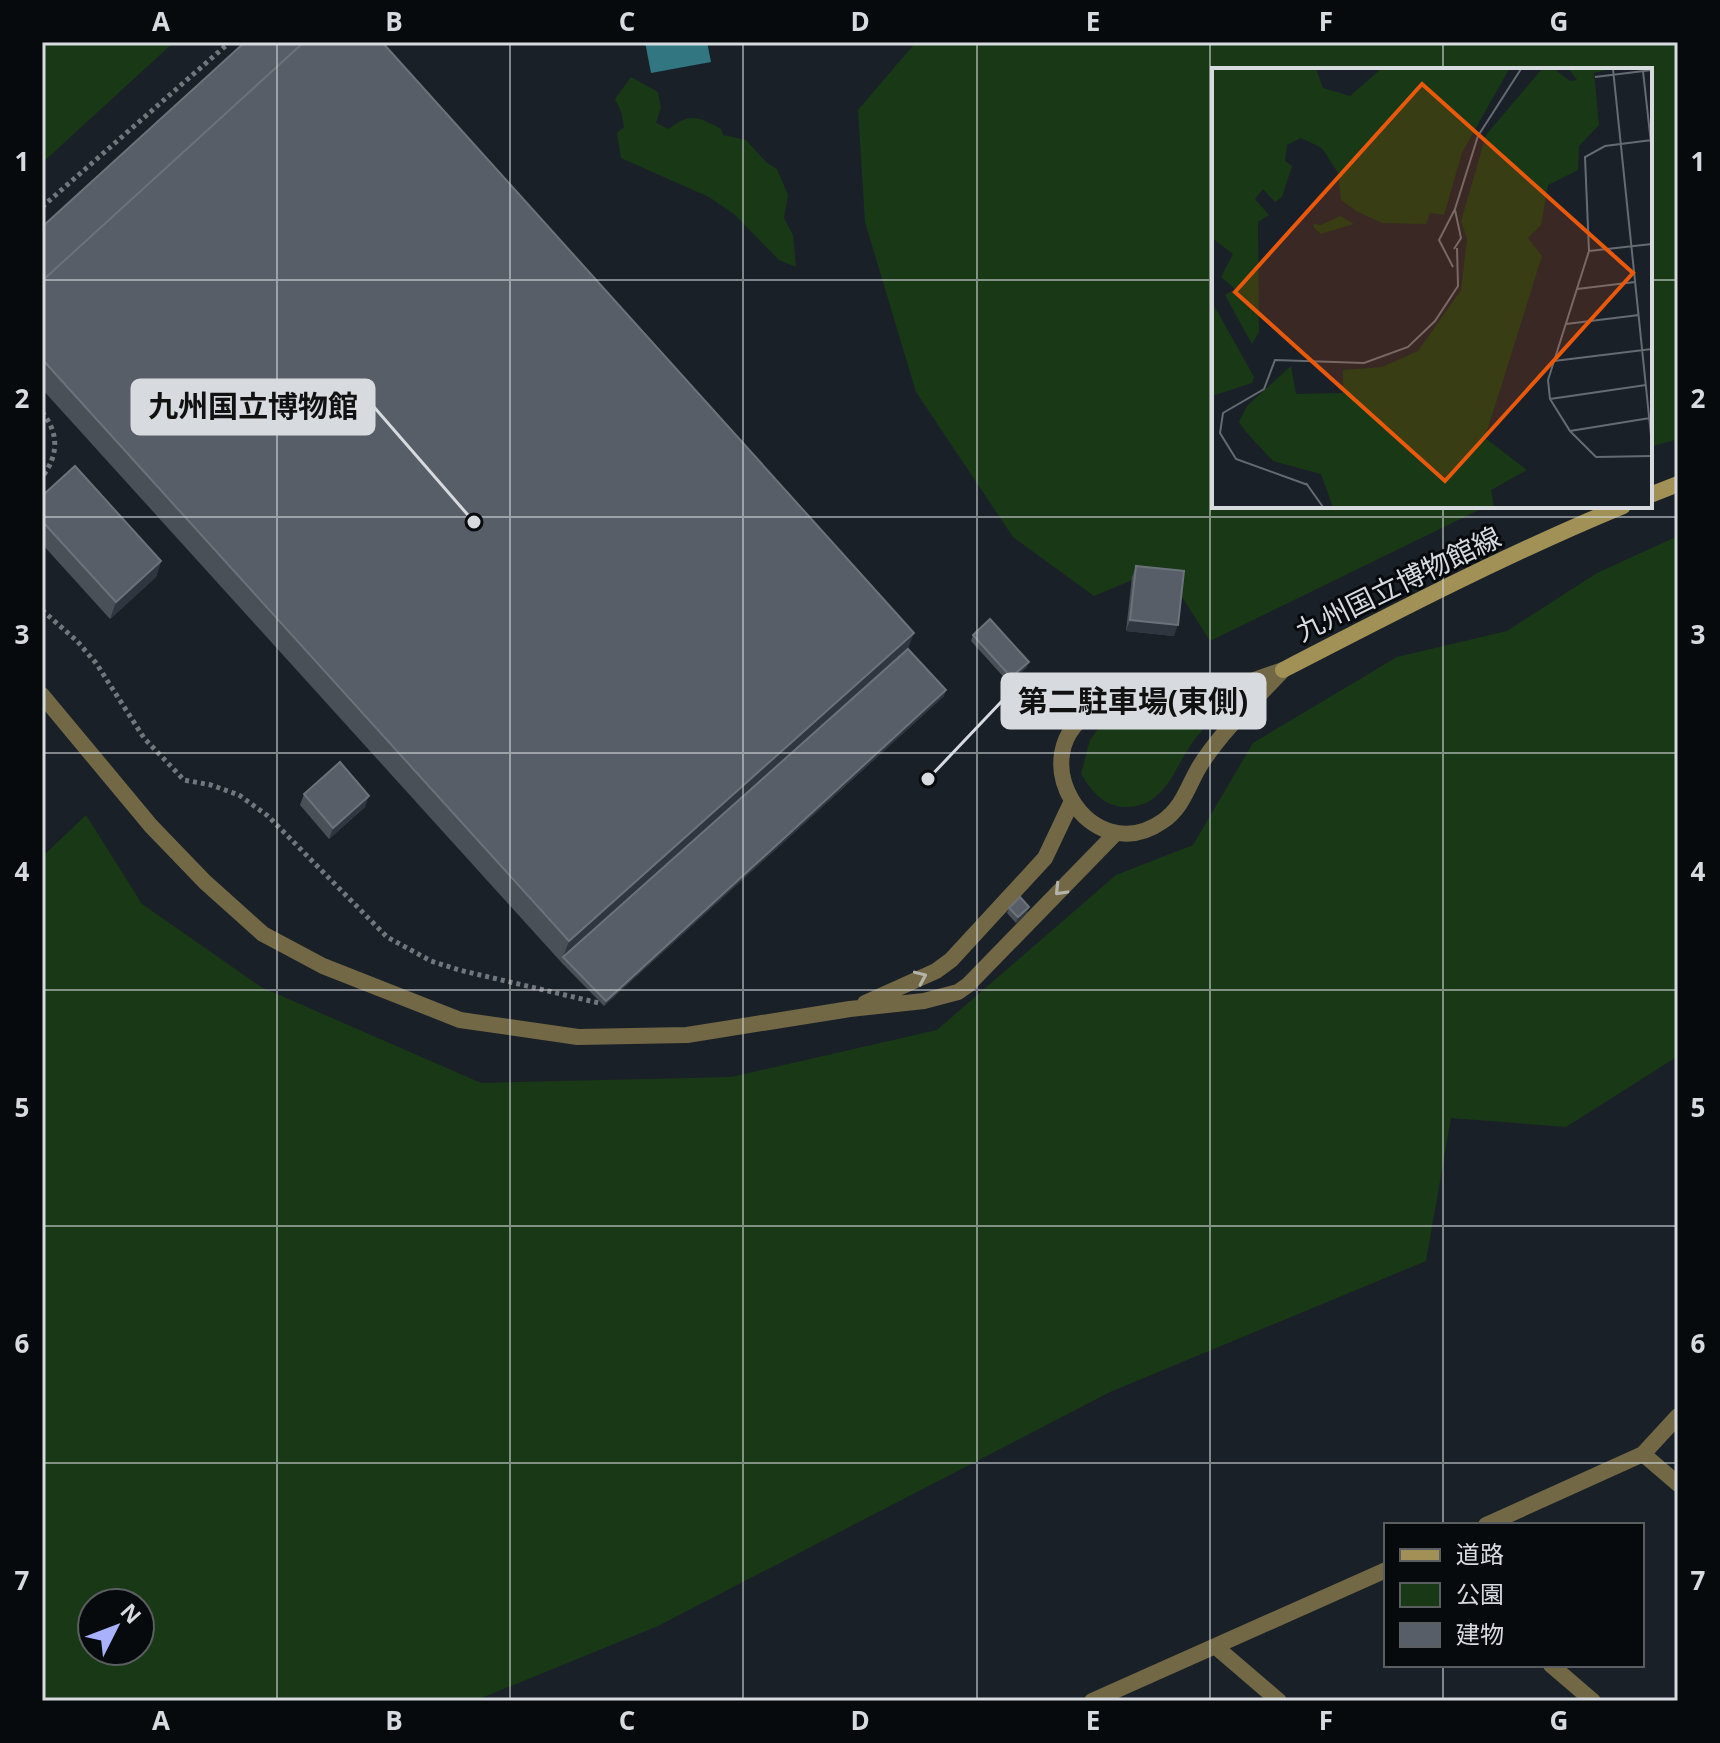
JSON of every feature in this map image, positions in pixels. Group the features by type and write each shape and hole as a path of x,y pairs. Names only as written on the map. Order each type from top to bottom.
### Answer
{"main road":[{"path":"1652,494 1678,484"},
{"name":"九州国立博物館線","path":"1283,670 1392,614 1618,508"}],"street":[{"path":"1283,670 1202,761 1173,813 1160,823 1138,832 1115,834 1094,823 1072,801 1064,787 1060,765 1064,745 1077,724 1095,710 1129,700 1198,696 1283,670"},
{"path":"42,695 151,826 205,882 263,934 323,966 460,1020 578,1037 687,1035 850,1009 924,1001 958,992 1115,834"},
{"path":"850,1009 936,971 951,960 1045,858 1072,801"},
{"path":"1490,1523 1643,1454 1678,1416"},
{"path":"1643,1454 1678,1484"},
{"path":"1092,1701 1384,1571"},
{"path":"1216,1647 1279,1701"},
{"path":"1553,1667 1593,1701"}],"path":[{"path":"42,207 230,42"},
{"path":"42,412 51,424 57,442 50,467 42,477"},
{"path":"42,610 96,663 144,738 184,780 239,795 268,816 387,937 431,961 459,970 599,1003"}],"green space":[{"path":"42,42 174,42 42,163"},
{"path":"916,42 1678,42 1678,439 1652,446 1652,68 1212,68 1212,508 1483,508 1210,641 1163,567 1094,596 1013,537 916,392 865,222 858,110"},
{"path":"631,77 658,92 661,108 656,123 669,129 689,118 706,122 721,129 723,135 746,140 767,163 777,169 788,195 784,218 793,235 796,267 779,260 734,214 709,197 621,158 617,133 624,127 615,99"},
{"path":"1678,536 1678,1056 1566,1127 1451,1118 1426,1261 1110,1392 658,1626 474,1701 42,1701 42,857 86,815 142,904 261,987 481,1083 731,1077 937,1030 1116,875 1193,845 1253,743 1397,657 1507,631 1597,573"},
{"path":"1236,700 1199,734 1163,790 1143,804 1121,807 1106,802 1081,774 1090,740 1098,729 1110,723 1152,719"}],"water":[{"path":"645,42 707,42 711,62 651,73"}],"building":[{"path":"245,42 304,42 42,281 42,227"},
{"path":"304,42 382,42 914,633 569,941 42,359 42,281"},
{"path":"75,466 161,561 116,602 42,521 42,496"},
{"path":"1136,566 1184,571 1178,625 1130,620"},
{"path":"990,619 1029,662 1011,677 973,635"},
{"path":"908,649 946,690 606,1001 563,957"},
{"path":"340,762 369,796 333,828 304,794"},
{"path":"1020,897 1029,907 1018,917 1009,908"}],"place":[{"name":"九州国立博物館","path":"474,522"},
{"name":"第二駐車場(東側)","path":"928,779"}]}
